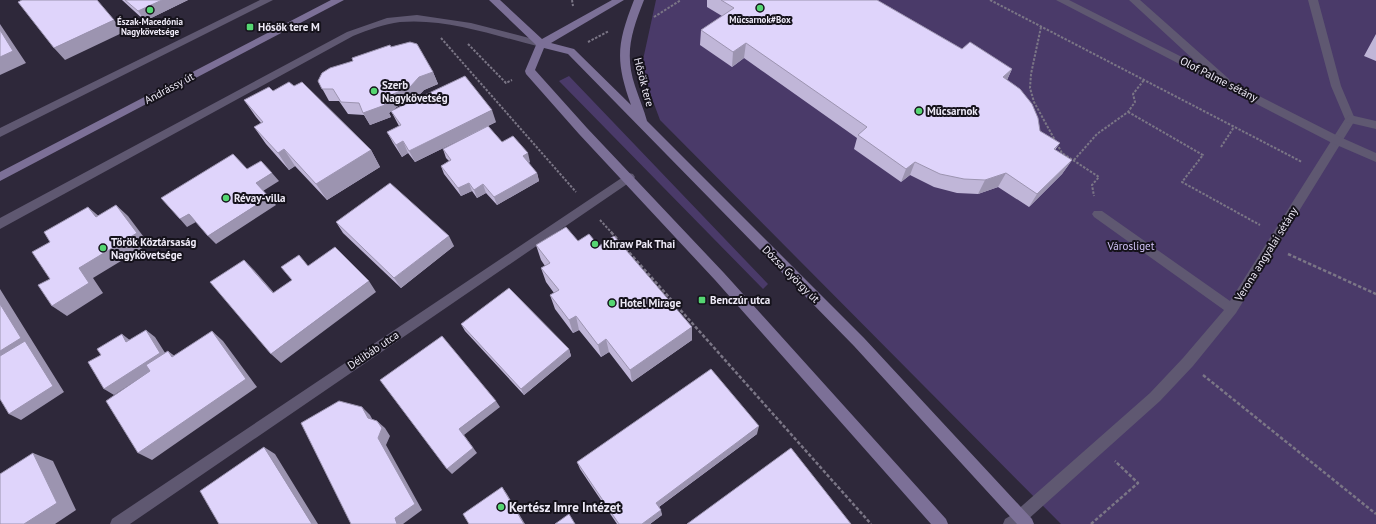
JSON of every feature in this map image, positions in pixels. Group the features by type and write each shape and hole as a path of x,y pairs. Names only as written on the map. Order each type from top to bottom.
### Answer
{"main road":[{"name":"Andrássy út","path":"0,177 338,0"},
{"path":"494,0 541,44 571,51"},
{"path":"619,0 541,44 530,71 582,130 629,177 745,304 941,524"},
{"name":"Hősök tere","path":"639,0 628,32 624,51 625,67 643,124"},
{"name":"Dózsa György út","path":"571,51 859,342 1019,522"}],"street":[{"path":"0,134 268,0"},
{"name":"Olof Palme sétány","path":"1061,0 1336,140 1376,158"},
{"path":"1134,0 1224,82"},
{"path":"1313,0 1336,86 1350,119 1376,125"},
{"path":"0,224 350,34 374,24 400,19 424,19 447,22 541,44"},
{"name":"Verona angyalai sétány","path":"1019,522 1098,445 1155,397 1188,362 1232,309 1350,119"},
{"name":"Délibáb utca","path":"117,524 629,177"},
{"path":"1098,214 1232,309"}],"path":[{"path":"649,20 681,0"},
{"path":"990,0 1319,170"},
{"path":"1041,27 1031,74 1030,88 1034,102 1062,153 1099,177 1092,185 1098,214"},
{"path":"571,51 610,30"},
{"path":"439,36 587,205 871,524"},
{"path":"1074,160 1097,134 1109,127 1128,112 1135,102 1133,94 1144,80"},
{"path":"1128,112 1203,155 1182,182 1275,241 1376,294"},
{"path":"1221,147 1234,127"},
{"path":"1188,362 1376,514"},
{"path":"1091,524 1138,483 1098,445"}],"green space":[{"name":"Városliget","path":"656,0 1376,0 1376,524 1061,524 660,120 641,69"},
{"path":"569,76 768,284 763,289 559,81"}],"building":[{"path":"22,0 97,0 114,20 54,48 18,2"},
{"path":"125,0 162,0 138,11"},
{"name":"Műcsarnok","path":"721,0 877,0 962,49 970,42 1012,69 1003,77 1020,89 1032,104 1038,118 1040,131 1060,143 1054,149 1072,160 1037,194 1006,173 985,180 964,179 940,174 915,162 906,169 858,135 867,127 746,43 733,52 701,30 734,8"},
{"path":"0,30 13,51 0,57"},
{"name":"Szerb Nagykövetség","path":"410,42 417,44 433,72 419,77 410,87 393,94 383,101 385,105 363,113 359,103 341,102 333,89 322,89 318,81 322,73 330,68 353,61 352,58 390,45 391,47"},
{"path":"465,76 492,110 409,151 403,141 396,145 387,132 401,125 391,111"},
{"path":"289,82 294,86 302,82 371,150 316,184 284,149 278,153 254,127 263,122 244,100 269,87 273,91"},
{"path":"488,126 502,142 513,136 528,153 523,156 537,173 494,197 483,184 474,190 469,183 458,188 441,166 451,160 443,149"},
{"name":"Révay-villa","path":"233,154 247,169 261,161 272,173 256,183 269,197 208,236 189,214 180,219 161,198"},
{"path":"390,183 449,236 394,278 336,222"},
{"path":"116,205 137,233 79,268 89,283 52,306 38,285 50,279 32,252 50,242 44,232 88,207 96,217"},
{"path":"566,227 578,241 589,234 599,246 614,236 692,327 630,370 606,339 598,345 576,316 569,320 550,295 559,290 541,268 550,263 536,245"},
{"path":"335,247 369,281 271,354 210,282 244,260 273,293 292,280 281,267 299,255 308,266"},
{"path":"509,288 569,349 521,389 461,324"},
{"path":"0,304 21,338 0,351"},
{"path":"146,330 160,353 104,389 88,362 101,355 97,349 122,334 126,342"},
{"path":"212,331 246,379 138,453 106,401 150,371 146,365 168,351 172,357"},
{"path":"442,336 496,401 459,429 473,448 447,469 380,380"},
{"path":"25,341 53,386 9,414 0,399 0,356"},
{"path":"711,369 759,426 656,503 661,510 642,524 619,524 577,462"},
{"path":"339,401 362,407 368,418 377,421 382,428 378,438 415,504 395,518 397,524 351,524 301,423"},
{"path":"264,447 312,524 219,524 200,491"},
{"path":"791,448 851,524 687,524"},
{"path":"33,453 57,503 24,524 0,524 0,474"},
{"name":"Kertész Imre Intézet","path":"502,487 524,524 469,524 463,514"},
{"path":"569,514 575,524 555,524"}],"place":[{"name":"Műcsarnok#Box","path":"760,8"},
{"name":"Észak-Macedónia Nagykövetsége","path":"150,10"},
{"name":"Hősök tere M","path":"250,27"},
{"name":"Szerb Nagykövetség","path":"374,91"},
{"name":"Műcsarnok","path":"919,111"},
{"name":"Révay-villa","path":"226,198"},
{"name":"Khraw Pak Thai","path":"595,244"},
{"name":"Török Köztársaság Nagykövetsége","path":"103,248"},
{"name":"Benczúr utca","path":"702,300"},
{"name":"Hotel Mirage","path":"612,303"},
{"name":"Kertész Imre Intézet","path":"501,507"}]}
